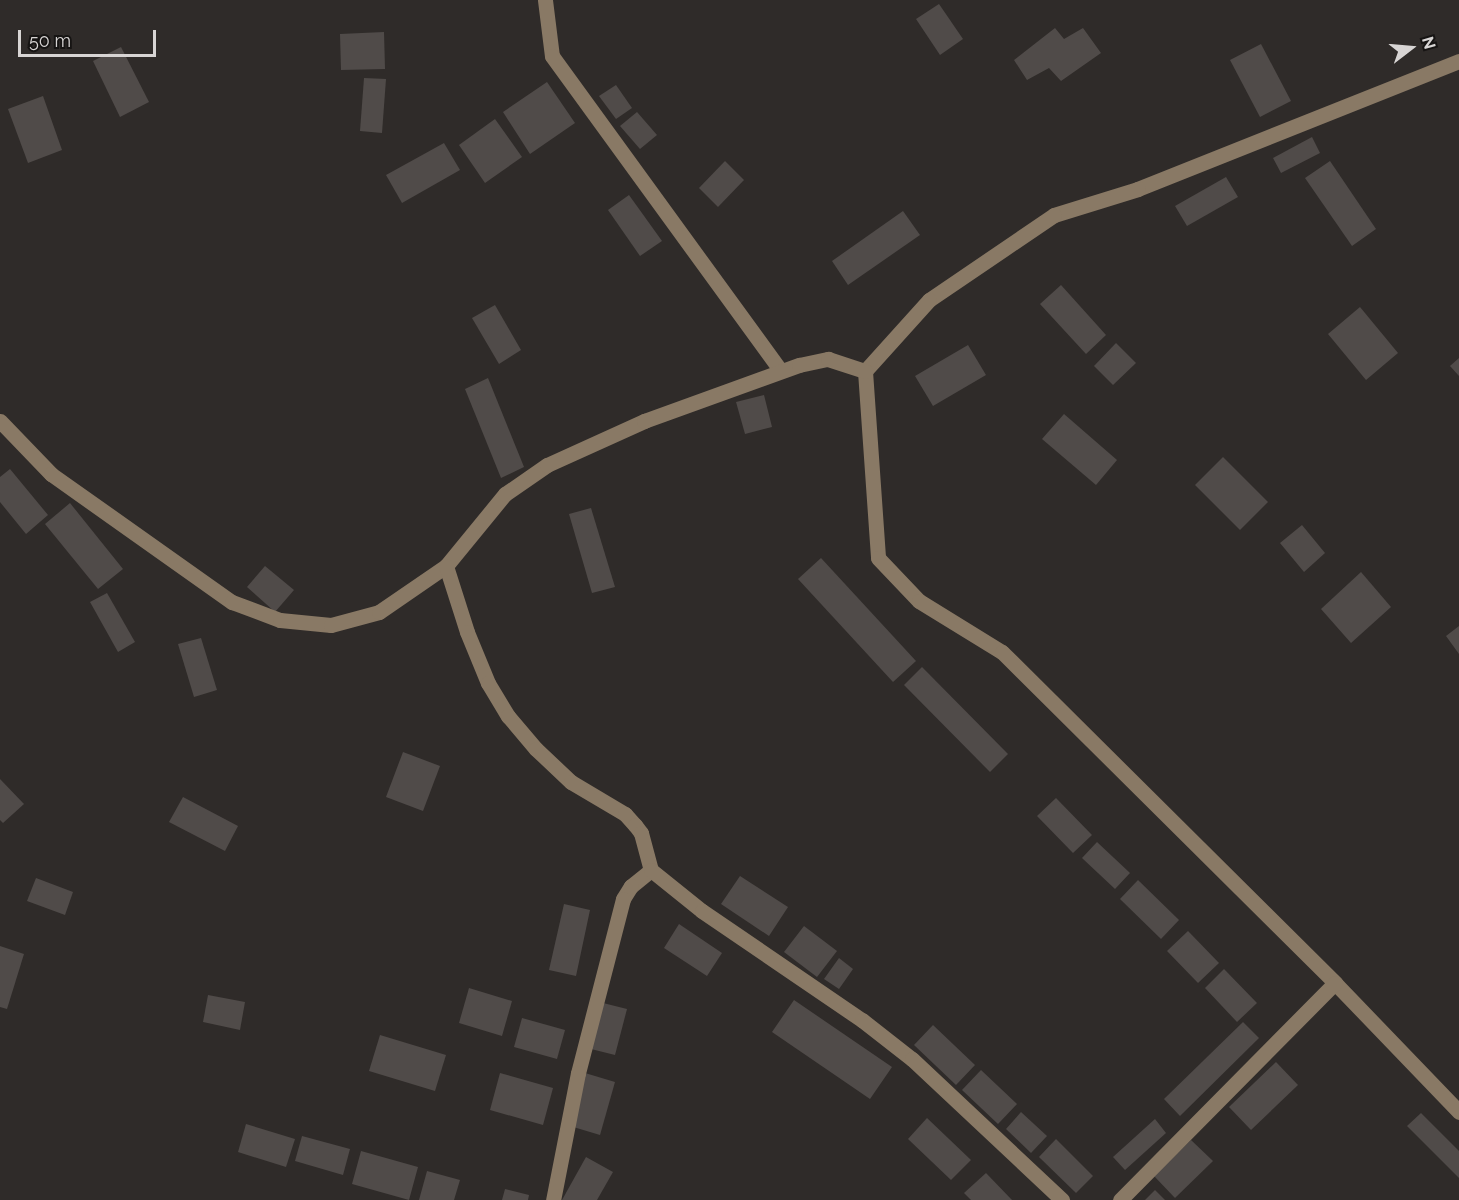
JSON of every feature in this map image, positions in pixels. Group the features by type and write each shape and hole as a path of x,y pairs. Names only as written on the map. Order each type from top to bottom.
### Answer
{"street":[{"path":"545,0 552,56 781,371"},
{"path":"1459,61 1138,189 1054,215 929,300 865,372 878,558 919,601 1002,652 1335,983 1459,1112"},
{"path":"0,420 51,474 133,535 232,602 280,620 331,625 379,612 446,566 505,494 547,465 644,421 781,371 828,359 865,372"},
{"path":"446,566 467,632 488,683 508,716 536,749 571,782 625,814 641,833 651,870 702,911 862,1020 912,1059 1062,1200"},
{"path":"553,1200 578,1073 623,899 631,886 651,870"},
{"path":"1120,1200 1335,983"}],"building":[{"path":"939,4 963,39 940,55 916,19"},
{"path":"1055,28 1064,39 1083,28 1101,53 1061,81 1049,68 1027,80 1014,60"},
{"path":"384,32 385,69 341,70 340,34"},
{"path":"1261,44 1291,101 1260,117 1230,60"},
{"path":"121,47 149,102 120,117 93,61"},
{"path":"364,78 386,79 382,133 360,131"},
{"path":"547,82 575,123 530,154 503,112"},
{"path":"616,85 632,108 616,119 599,96"},
{"path":"43,96 62,150 28,163 8,109"},
{"path":"637,112 657,135 640,149 620,126"},
{"path":"495,119 522,157 485,183 459,145"},
{"path":"1312,137 1320,153 1281,173 1273,158"},
{"path":"444,143 460,170 402,203 386,175"},
{"path":"725,161 744,180 718,207 699,188"},
{"path":"1330,161 1376,229 1352,246 1305,178"},
{"path":"1226,177 1238,197 1187,226 1175,206"},
{"path":"629,195 662,241 640,256 608,210"},
{"path":"903,211 920,235 848,285 832,261"},
{"path":"1061,285 1106,335 1086,354 1040,304"},
{"path":"495,305 521,350 499,364 472,318"},
{"path":"1360,307 1398,353 1366,380 1328,334"},
{"path":"1116,343 1136,363 1113,385 1094,366"},
{"path":"968,345 986,375 933,406 915,376"},
{"path":"1459,358 1459,376 1450,366"},
{"path":"488,378 524,467 501,478 465,389"},
{"path":"764,395 772,427 745,434 736,402"},
{"path":"1064,414 1117,460 1096,485 1042,439"},
{"path":"1223,457 1268,502 1240,530 1195,485"},
{"path":"10,469 48,515 26,534 0,502 0,477"},
{"path":"70,503 123,569 98,589 45,524"},
{"path":"591,508 615,587 592,593 569,514"},
{"path":"1302,525 1325,553 1304,572 1280,543"},
{"path":"821,558 916,661 893,682 798,579"},
{"path":"265,566 294,590 275,612 247,587"},
{"path":"1361,572 1391,607 1351,643 1321,609"},
{"path":"107,593 135,642 118,652 90,602"},
{"path":"1459,626 1459,654 1446,636"},
{"path":"201,638 217,690 194,697 178,644"},
{"path":"922,667 1008,754 990,772 904,685"},
{"path":"403,752 440,766 423,811 386,797"},
{"path":"0,779 24,804 3,823 0,820"},
{"path":"183,797 238,826 225,851 169,822"},
{"path":"1056,798 1092,835 1073,853 1037,816"},
{"path":"1097,842 1130,873 1115,889 1082,858"},
{"path":"740,876 788,907 769,936 721,904"},
{"path":"36,878 73,892 65,915 27,901"},
{"path":"1138,880 1179,920 1161,939 1120,899"},
{"path":"564,904 590,910 576,976 549,970"},
{"path":"679,924 722,953 707,976 664,948"},
{"path":"804,926 837,951 817,977 784,952"},
{"path":"1188,931 1219,963 1198,983 1167,951"},
{"path":"0,946 24,954 7,1009 0,1007"},
{"path":"839,958 853,969 839,989 824,979"},
{"path":"1224,969 1257,1003 1237,1022 1205,988"},
{"path":"469,988 512,1001 502,1036 459,1023"},
{"path":"208,995 245,1002 240,1030 203,1022"},
{"path":"794,1000 892,1067 870,1099 772,1032"},
{"path":"603,1003 627,1009 615,1055 591,1049"},
{"path":"522,1018 565,1030 557,1059 514,1047"},
{"path":"1243,1022 1259,1038 1180,1116 1164,1099"},
{"path":"933,1025 975,1065 956,1085 914,1045"},
{"path":"380,1035 446,1055 435,1091 369,1071"},
{"path":"1276,1062 1298,1085 1251,1130 1229,1107"},
{"path":"981,1070 1017,1104 998,1124 962,1090"},
{"path":"500,1073 553,1088 543,1125 490,1110"},
{"path":"585,1073 615,1082 600,1135 570,1126"},
{"path":"1021,1112 1047,1136 1031,1153 1006,1129"},
{"path":"1421,1113 1459,1151 1459,1178 1407,1126"},
{"path":"927,1118 971,1160 951,1180 908,1139"},
{"path":"1155,1119 1166,1133 1125,1170 1113,1157"},
{"path":"246,1124 295,1139 286,1167 238,1152"},
{"path":"302,1136 350,1149 343,1175 295,1161"},
{"path":"1056,1139 1093,1176 1076,1193 1039,1157"},
{"path":"1191,1140 1213,1161 1175,1198 1154,1176"},
{"path":"361,1151 418,1167 409,1200 352,1184"},
{"path":"586,1157 613,1172 597,1200 562,1200"},
{"path":"427,1171 460,1180 454,1200 419,1200"},
{"path":"986,1173 1012,1200 971,1200 964,1193"},
{"path":"505,1189 529,1195 528,1200 502,1200"},
{"path":"1155,1190 1165,1200 1145,1200"}]}
